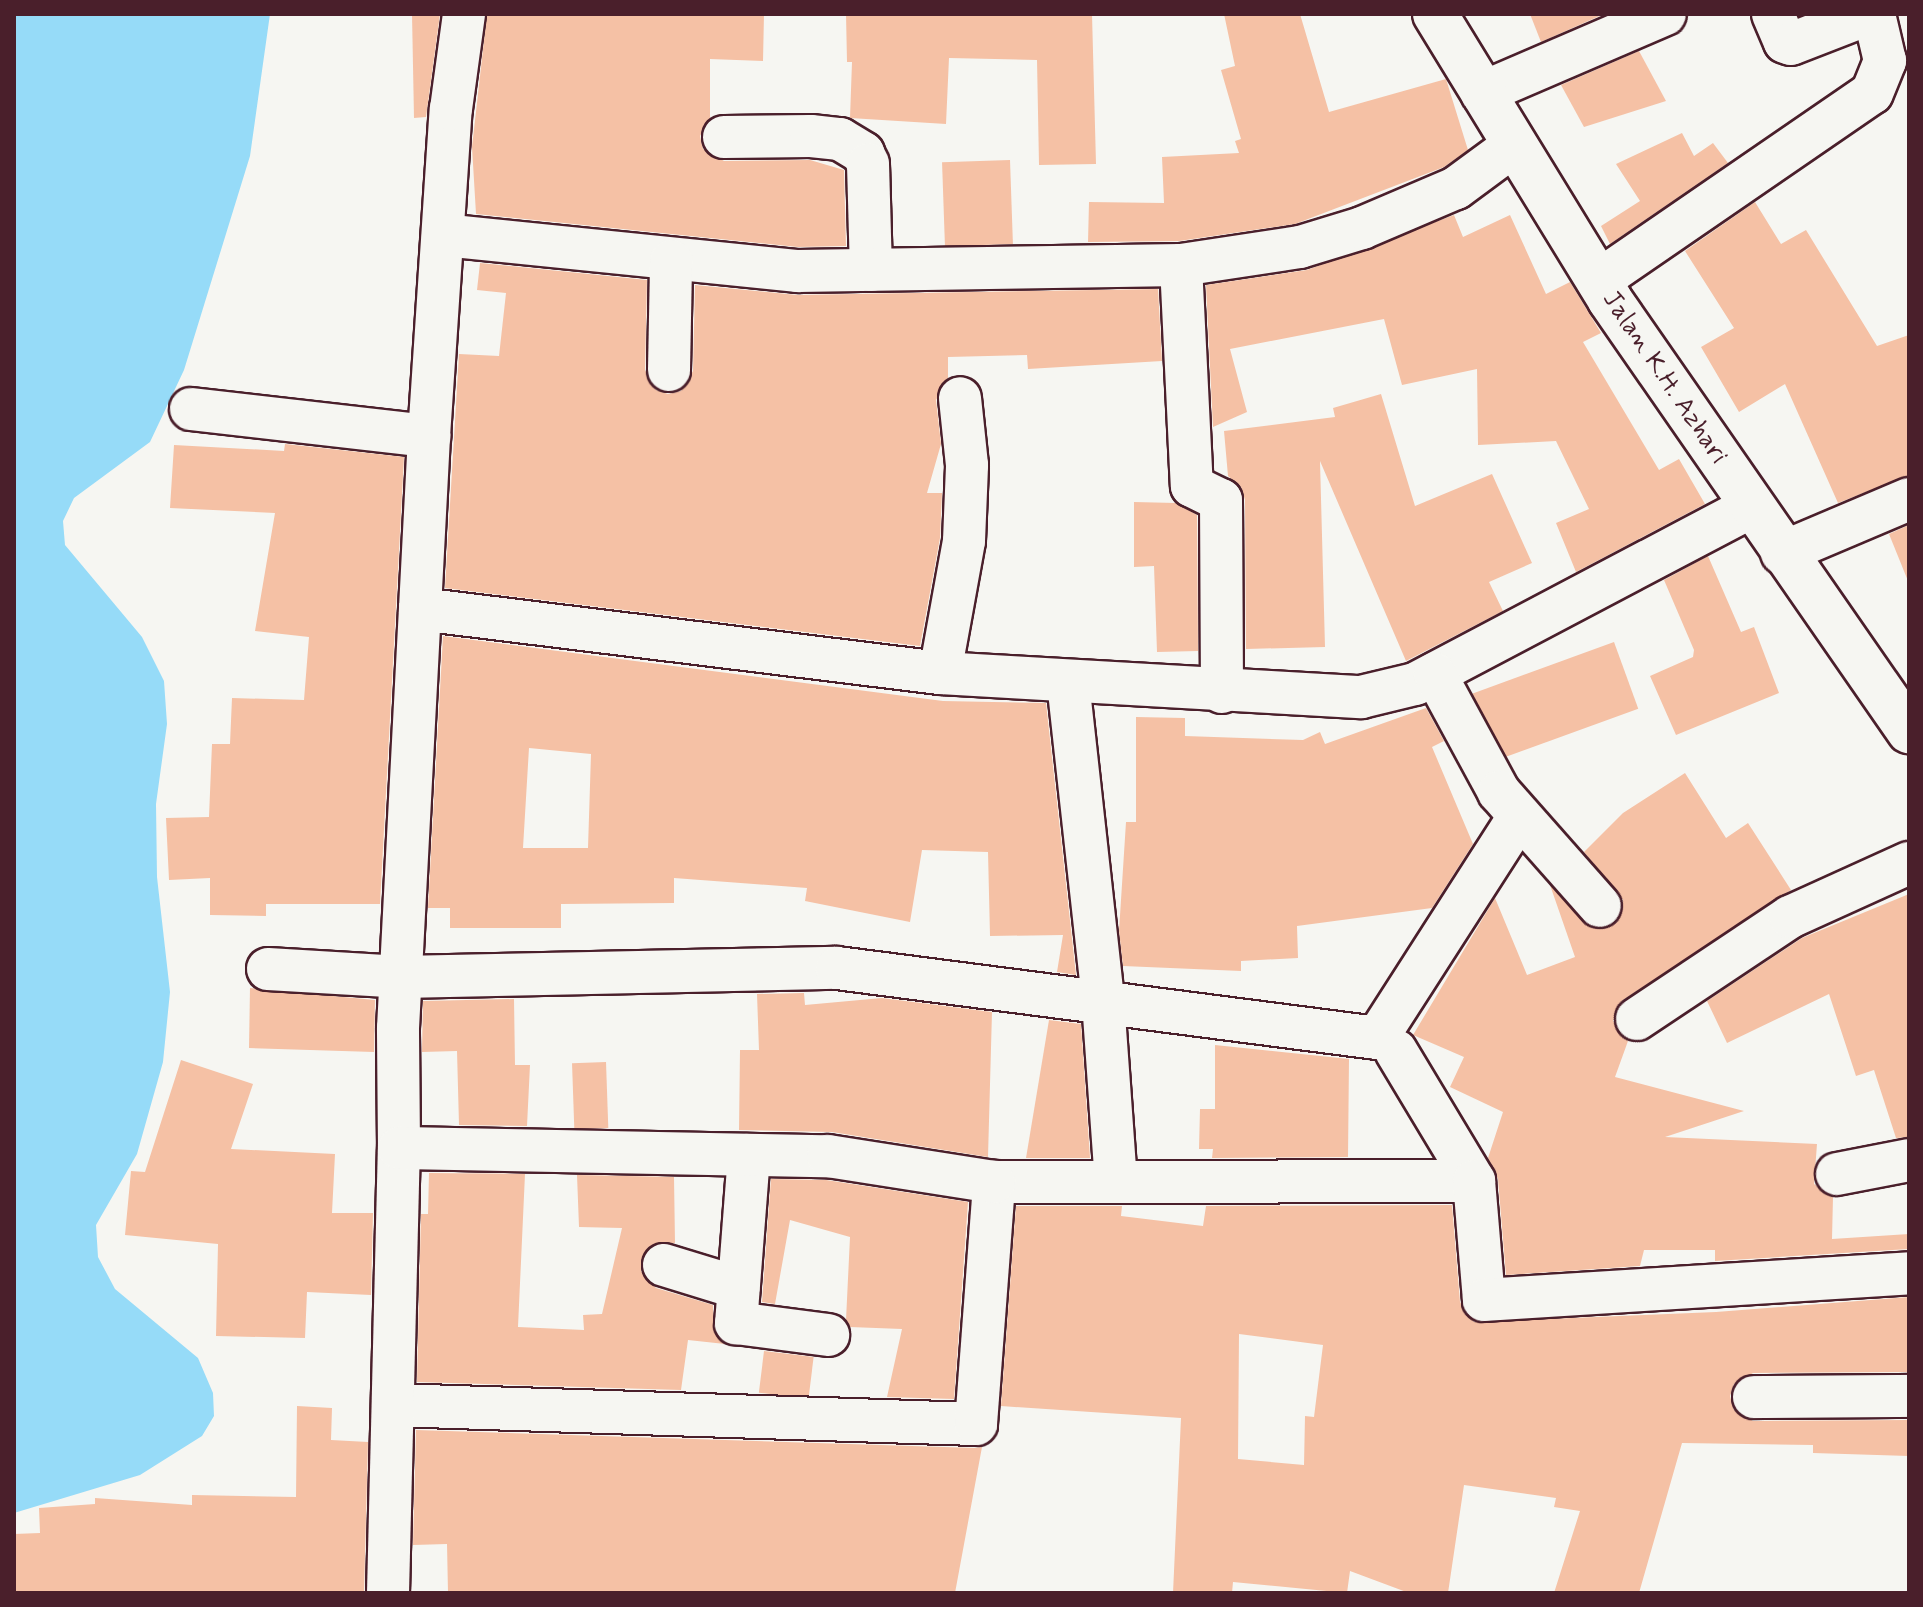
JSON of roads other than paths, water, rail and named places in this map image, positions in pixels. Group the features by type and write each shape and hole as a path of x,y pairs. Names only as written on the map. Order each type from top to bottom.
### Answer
{"street":[{"path":"388,1593 399,1148 398,1028 429,436 443,235 464,14"},
{"name":"Jalan K.H. Azhari","path":"1435,14 1598,281 1782,553 1904,724"},
{"path":"1482,93 1665,14"},
{"path":"1598,281 1872,93 1885,61 1871,14 1791,44 1785,42 1773,14"},
{"path":"724,137 811,136 840,139 863,153 868,164 871,270"},
{"path":"443,235 671,261 797,271 1181,265 1300,247 1362,228 1456,188 1513,146"},
{"path":"669,370 671,261"},
{"path":"1181,265 1192,486 1221,500 1222,692"},
{"path":"940,673 964,541 967,465 960,398"},
{"path":"191,409 429,436"},
{"path":"1782,553 1909,499"},
{"path":"420,609 940,673 1222,692 1361,697 1435,674 1752,506"},
{"path":"1435,674 1508,805 1600,906"},
{"path":"1068,682 1103,1001 1116,1182"},
{"path":"268,969 401,977 837,968 1377,1038 1508,805"},
{"path":"1637,1019 1790,917 1909,863"},
{"path":"1396,1051 1474,1181 1484,1300 1909,1273"},
{"path":"399,1148 828,1156 994,1182 1474,1181"},
{"path":"749,1155 736,1323 828,1335"},
{"path":"1837,1174 1909,1160"},
{"path":"393,1405 976,1424 994,1182"},
{"path":"664,1265 739,1288"},
{"path":"1754,1397 1909,1396"}],"water":[{"path":"14,14 270,14 250,156 184,370 150,442 74,498 63,521 65,545 142,637 164,681 167,724 156,804 157,877 170,992 163,1062 137,1154 96,1225 98,1257 115,1289 198,1358 213,1393 214,1416 202,1436 140,1475 14,1513"}]}
